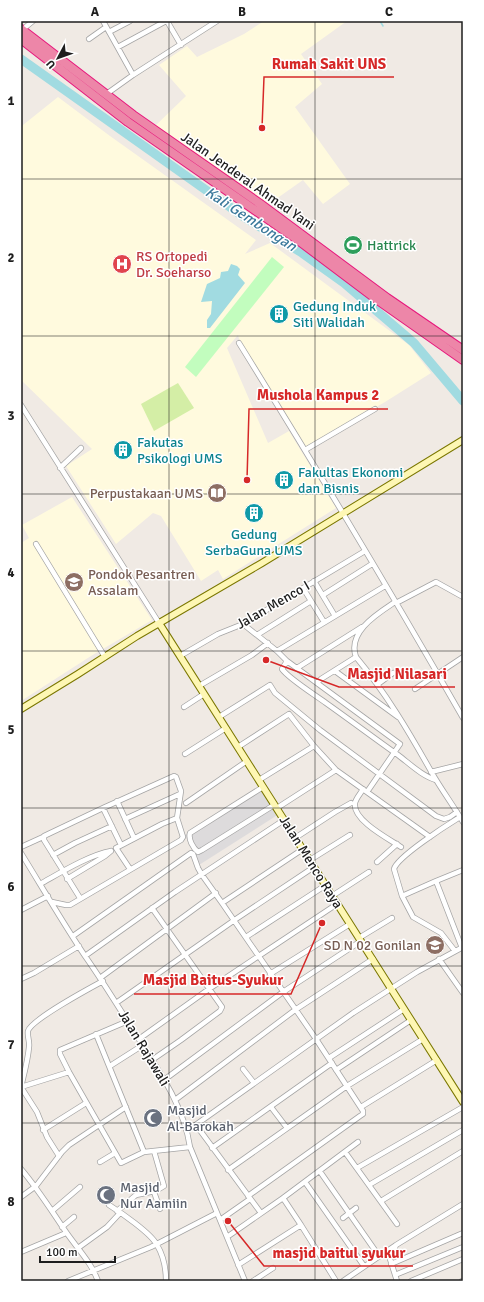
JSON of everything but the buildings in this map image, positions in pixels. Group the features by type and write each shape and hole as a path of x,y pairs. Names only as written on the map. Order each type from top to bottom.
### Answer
{"highway":[{"name":"Jalan Jenderal Ahmad Yani","path":"21,30 103,98 128,122 225,183 302,234 386,298 463,350"},
{"name":"Jalan Jenderal Ahmad Yani","path":"21,40 103,98"},
{"name":"Jalan Jenderal Ahmad Yani","path":"225,183 379,301 463,360"}],"main road":[{"path":"21,709 159,623 262,563 343,512 463,440"},
{"name":"Jalan Menco Raya","path":"159,623 463,1102"}],"street":[{"path":"21,30 33,21"},
{"path":"103,21 133,75"},
{"path":"109,32 130,21"},
{"path":"118,47 166,21 181,45"},
{"path":"103,98 133,75 217,21"},
{"path":"89,39 106,27"},
{"path":"239,343 343,512 463,718"},
{"path":"21,405 159,623"},
{"path":"305,450 375,409"},
{"path":"60,468 80,448"},
{"path":"36,544 105,657"},
{"name":"Jalan Menco I","path":"180,656 218,634 243,624 314,580 365,551"},
{"path":"323,595 372,564"},
{"path":"314,580 335,616"},
{"path":"297,668 365,625 381,612 436,582 463,598"},
{"path":"277,651 385,586"},
{"path":"303,588 324,622"},
{"path":"257,635 310,601"},
{"path":"243,624 268,643 287,661 400,744 380,774 355,802 355,808 361,818 369,826 399,846 377,862"},
{"path":"365,625 358,634 355,642 354,649 356,657 378,684 401,718 436,780 463,822"},
{"path":"199,686 268,643"},
{"path":"317,683 356,657"},
{"path":"415,689 463,658"},
{"path":"287,661 282,670 426,776 436,780"},
{"path":"335,671 401,718"},
{"path":"378,684 393,673"},
{"path":"219,717 270,685 275,693 320,730 441,819 448,818 456,812"},
{"path":"184,707 204,694"},
{"path":"349,720 355,711"},
{"path":"238,747 289,714 314,746 336,770 430,838"},
{"path":"185,754 226,728"},
{"path":"259,780 314,746"},
{"path":"186,803 247,761"},
{"path":"432,772 463,764"},
{"path":"263,787 190,833 190,838 196,850 198,852 202,850 336,770"},
{"path":"21,847 116,801 174,776 176,777 181,790 176,818 183,839 68,905 52,902"},
{"path":"125,819 180,794"},
{"path":"116,801 134,838"},
{"path":"295,838 351,803"},
{"path":"103,808 130,869"},
{"path":"455,951 441,933 413,917 402,896 395,874 395,866 430,838 460,817"},
{"path":"67,879 119,846 176,818"},
{"path":"85,956 152,908 284,820"},
{"path":"53,855 112,826"},
{"path":"310,860 350,835"},
{"path":"43,837 67,879 80,898"},
{"path":"222,903 303,850"},
{"path":"40,884 104,852 111,851"},
{"name":"Jalan Rajawali","path":"21,853 78,946 143,1045 175,1100 187,1131 190,1147 245,1281"},
{"path":"73,936 191,853 193,854 202,875 216,893 362,1107 363,1114 249,1197 220,1220"},
{"path":"116,1002 234,920 314,867"},
{"path":"402,896 463,870"},
{"path":"332,896 369,872"},
{"path":"187,1131 316,1039 416,972 462,947 436,881"},
{"path":"246,937 326,885"},
{"path":"60,1156 43,1130 37,1112 21,1087 29,1047 28,1035 30,1028 69,1000 101,980 216,893"},
{"path":"21,910 48,896"},
{"path":"139,1039 210,989 337,904"},
{"path":"152,908 222,1006 220,1010 152,1060"},
{"path":"164,1080 283,992 392,918"},
{"path":"270,974 350,924"},
{"path":"21,979 34,973 78,946"},
{"path":"175,1100 296,1010 373,959"},
{"path":"439,959 463,993"},
{"path":"212,1148 271,1107 330,1060 404,1009"},
{"path":"336,1070 411,1020"},
{"path":"128,1021 60,1051 69,1072 119,1161 123,1163 144,1152 190,1147"},
{"path":"96,1034 144,1152"},
{"path":"228,1170 347,1086 423,1039"},
{"path":"110,1066 143,1045"},
{"path":"362,1107 437,1060"},
{"path":"243,1069 254,1083"},
{"path":"21,1087 69,1072"},
{"path":"43,1130 86,1103"},
{"path":"21,1197 36,1186 69,1145 126,1107"},
{"path":"271,1107 287,1128"},
{"path":"357,1168 463,1107"},
{"path":"196,1125 261,1213"},
{"path":"369,1185 463,1130"},
{"path":"227,1237 283,1198 358,1142"},
{"path":"78,1248 107,1227 136,1195 155,1191 164,1186 154,1151"},
{"path":"381,1201 463,1151"},
{"path":"345,1152 398,1224"},
{"path":"100,1162 115,1153"},
{"path":"21,1169 36,1186 66,1233 94,1270 98,1281"},
{"path":"321,1173 381,1255 391,1262"},
{"path":"305,1182 364,1266"},
{"path":"52,1211 80,1187"},
{"path":"155,1191 154,1193 160,1209"},
{"path":"283,1198 302,1225 336,1281"},
{"path":"343,1281 396,1245 463,1204"},
{"path":"109,1205 143,1230 157,1244 165,1266 166,1281"},
{"path":"343,1218 356,1208"},
{"path":"68,1281 157,1244 217,1213"},
{"path":"62,1227 74,1217"},
{"path":"238,1265 302,1225"},
{"path":"21,1252 66,1233"},
{"path":"391,1262 463,1233"},
{"path":"396,1245 391,1262 397,1281"},
{"path":"395,1275 463,1247"},
{"path":"412,1281 463,1259"},
{"path":"253,1281 273,1268"}],"shaded area":[{"path":"264,21 347,21 301,54 322,84 295,107 350,184 323,204 303,180 269,204 153,128 186,96 159,65 187,46 197,57 244,34"},
{"path":"58,97 256,240 245,254 270,243 409,345 431,373 385,402 305,448 240,343 238,335 227,348 268,443 289,431 336,508 223,579 218,570 201,581 161,516 153,513 116,544 66,466 92,449 21,380 21,129 23,125"},
{"name":"Pondok Pesantren Assalam","path":"72,497 152,620 91,656 21,701 21,543 29,538 22,525"},
{"path":"261,787 279,814 199,865 185,835"}],"green space":[{"path":"272,257 284,267 196,377 185,367"},
{"path":"178,383 194,408 154,431 141,404"}],"water":[{"path":"231,264 240,269 238,275 245,283 210,328 207,328 207,320 211,314 212,301 201,302 207,284 220,278 221,272 228,271"}],"waterway":[{"path":"380,21 383,26"},
{"name":"Kali Gembongan","path":"21,59 244,217 302,253 344,283 414,343 463,401"}],"place":[{"name":"Rumah Sakit UNS","path":"262,128"},
{"name":"Hattrick","path":"353,245"},
{"name":"RS Ortopedi Dr. Soeharso","path":"122,264"},
{"name":"Gedung Induk Siti Walidah","path":"279,314"},
{"name":"Fakutas Psikologi UMS","path":"123,450"},
{"name":"Mushola Kampus 2","path":"247,480"},
{"name":"Fakultas Ekonomi dan Bisnis","path":"284,480"},
{"name":"Perpustakaan UMS","path":"217,493"},
{"name":"Gedung SerbaGuna UMS","path":"254,513"},
{"name":"Pondok Pesantren Assalam","path":"74,582"},
{"name":"Masjid Nilasari","path":"266,660"},
{"name":"Masjid Baitus-Syukur","path":"322,923"},
{"name":"SD N 02 Gonilan","path":"435,945"},
{"name":"Masjid Al-Barokah","path":"153,1118"},
{"name":"Masjid Nur Aamiin","path":"106,1195"},
{"name":"masjid baitul syukur","path":"228,1221"}]}
